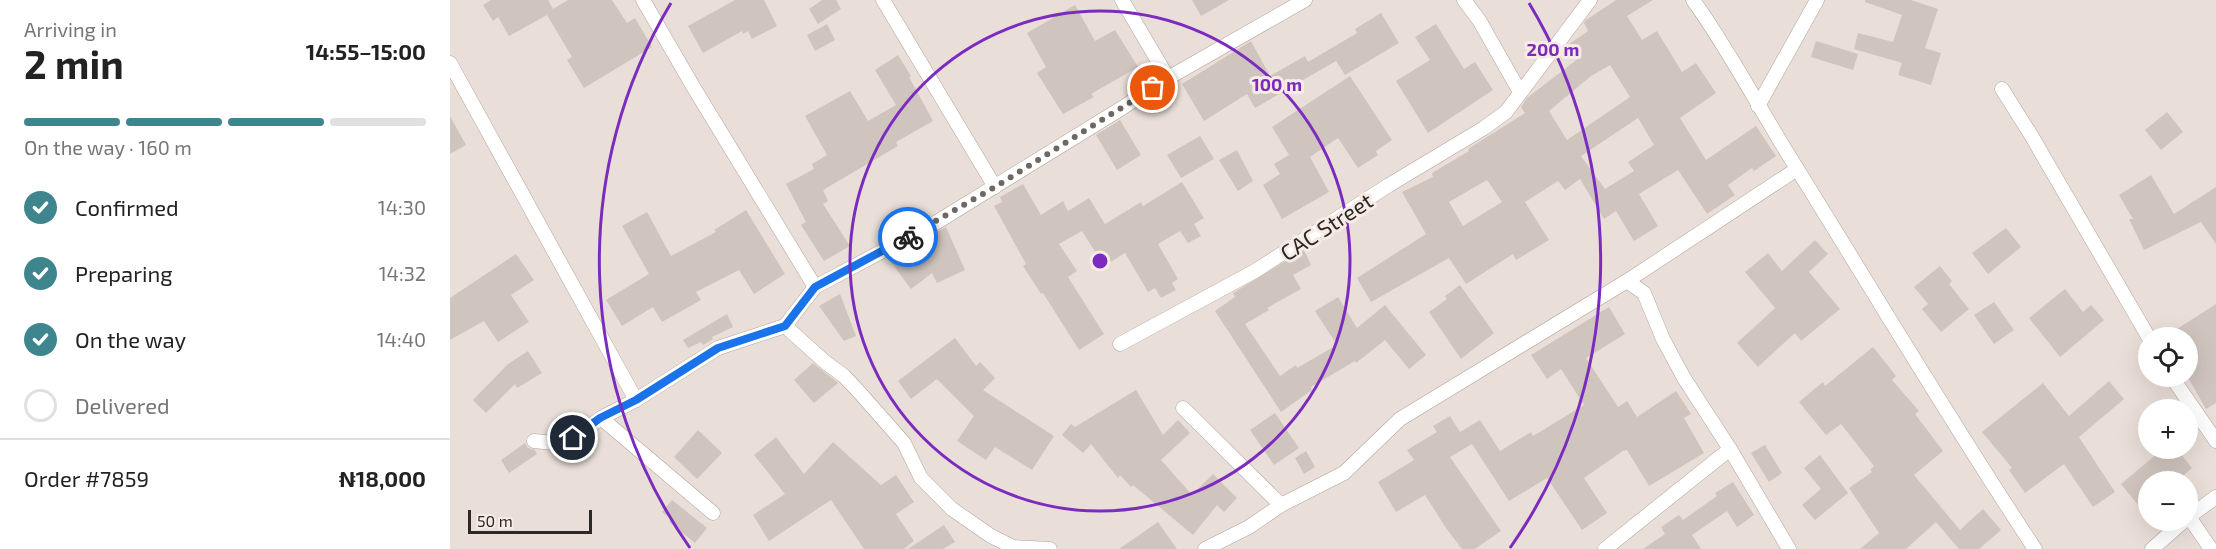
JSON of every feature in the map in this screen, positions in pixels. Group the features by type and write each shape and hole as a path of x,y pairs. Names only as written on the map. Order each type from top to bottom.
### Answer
{"street":[{"path":"643,0 815,287"},
{"path":"883,0 995,187"},
{"path":"1122,0 1168,78"},
{"path":"534,441 554,443 573,438 600,418 636,400 718,348 785,326 815,287 937,222 1168,78 1305,0"},
{"path":"1464,0 1479,20 1520,92"},
{"name":"CAC Street","path":"1120,344 1255,271 1506,112 1590,0"},
{"path":"1693,0 1711,25 1797,170 2034,549"},
{"path":"1758,106 1817,0"},
{"path":"450,63 636,400"},
{"path":"2002,89 2037,144 2143,327"},
{"path":"1206,549 1249,527 1281,505 1344,473 1400,419 1627,281 1797,170"},
{"path":"1627,281 1644,294 1663,339 1684,378 1790,549"},
{"path":"785,326 844,376 860,393 904,442 921,478 952,509 991,536 1013,547 1050,549"},
{"path":"2179,387 2216,441"},
{"path":"1184,408 1281,505"},
{"path":"600,418 713,513"},
{"path":"1605,549 1730,449"},
{"path":"2198,511 2216,497"},
{"path":"2152,549 2173,531"},
{"path":"2197,531 2211,549"}],"building":[{"path":"491,0 548,0 553,9 568,0 612,0 627,23 635,18 652,47 584,88 567,60 572,57 547,15 509,36 498,17 493,21 483,5"},
{"path":"735,0 764,0 777,26 752,39 748,31 743,34 742,31 703,53 688,26"},
{"path":"822,0 836,0 841,9 818,24 809,9"},
{"path":"1192,0 1229,0 1201,16"},
{"path":"1616,0 1653,0 1627,16 1642,40 1657,31 1682,72 1696,63 1716,93 1680,118 1706,160 1756,126 1776,156 1754,171 1752,168 1728,185 1735,195 1707,214 1678,170 1639,194 1658,226 1634,241 1616,211 1604,219 1580,179 1565,190 1558,181 1525,202 1549,240 1516,260 1513,254 1466,284 1449,258 1371,302 1357,278 1426,234 1402,192 1433,177 1432,173 1525,113 1521,107 1527,98 1579,58 1569,44 1588,31 1584,23","holes":["1610,65 1630,97 1567,140 1549,111 1591,76","1638,118 1654,145 1628,162 1634,171 1605,189 1581,156","1487,180 1502,202 1463,226 1449,202"]},
{"path":"1865,0 1911,0 1938,9 1925,48 1941,53 1931,85 1898,75 1902,63 1854,49 1858,33 1893,42 1902,15 1865,2"},
{"path":"1075,5 1095,41 1115,30 1138,67 1091,94 1094,97 1063,114 1037,73 1046,67 1027,33"},
{"path":"1381,13 1399,43 1345,75 1336,61 1255,108 1247,94 1204,121 1182,84 1251,41 1270,76 1305,56 1308,62 1357,33 1355,29"},
{"path":"827,24 835,40 815,51 807,35"},
{"path":"1436,24 1464,69 1475,62 1493,90 1428,133 1396,81 1430,60 1415,37"},
{"path":"1816,41 1858,54 1853,70 1811,57"},
{"path":"898,55 933,121 896,142 898,146 823,190 828,201 823,204 850,246 824,261 801,225 806,222 786,184 814,169 812,164 827,155 805,116 850,91 868,121 896,105 875,70"},
{"path":"1350,76 1392,140 1376,151 1378,155 1358,168 1338,138 1310,157 1329,192 1282,219 1263,185 1280,174 1274,164 1289,155 1272,127"},
{"path":"2167,112 2183,132 2161,150 2145,130"},
{"path":"450,116 466,145 450,154"},
{"path":"1120,120 1141,155 1117,170 1096,135"},
{"path":"1200,136 1214,159 1181,178 1167,155"},
{"path":"1237,150 1253,181 1238,191 1219,160"},
{"path":"2151,175 2174,214 2216,187 2216,244 2201,222 2144,250 2129,219 2133,219 2119,195"},
{"path":"1182,182 1204,218 1194,224 1201,236 1188,243 1180,231 1158,244 1178,279 1172,283 1176,290 1161,298 1155,288 1148,292 1125,253 1104,266 1082,231 1059,244 1077,271 1068,277 1104,334 1079,350 1023,266 1026,264 994,206 1002,202 1000,197 1023,184 1041,215 1063,201 1068,211 1089,198 1105,224 1141,202 1143,206"},
{"path":"746,210 785,274 754,294 739,270 696,292 701,300 662,322 653,307 622,326 606,300 649,274 622,226 647,212 671,256 716,232 714,230"},
{"path":"946,227 965,270 937,283 932,273 911,289 888,258"},
{"path":"2006,228 2021,247 1988,274 1972,253"},
{"path":"1815,240 1828,254 1809,272 1840,309 1801,341 1795,333 1758,367 1737,343 1775,308 1745,272 1768,253 1782,271"},
{"path":"1304,250 1311,265 1293,275 1301,289 1267,308 1269,310 1245,324 1280,376 1296,365 1297,368 1337,345 1315,311 1338,297 1357,328 1385,305 1426,355 1409,369 1385,340 1356,363 1355,361 1311,387 1312,390 1281,412 1215,311 1235,297 1233,293"},
{"path":"516,254 534,280 511,295 529,322 498,342 484,321 450,340 450,298"},
{"path":"1940,266 1952,281 1949,284 1969,309 1941,332 1922,309 1928,304 1914,287"},
{"path":"1460,285 1494,333 1461,359 1429,312 1447,299 1445,296"},
{"path":"2065,289 2083,312 2091,305 2104,320 2060,357 2029,318"},
{"path":"840,294 856,336 844,341 819,306"},
{"path":"1994,302 2014,330 1994,344 1974,315"},
{"path":"2216,304 2216,403 2206,409 2193,387 2198,387 2198,327 2180,327"},
{"path":"1609,307 1625,334 1586,358 1618,407 1627,401 1637,417 1676,391 1691,414 1684,418 1704,453 1649,486 1627,450 1623,451 1584,478 1607,513 1582,530 1547,478 1509,501 1472,444 1450,457 1501,531 1475,549 1462,549 1425,495 1396,512 1378,482 1414,460 1407,450 1437,432 1433,426 1450,416 1460,432 1480,420 1500,451 1531,432 1533,436 1584,405 1561,369 1547,379 1531,355"},
{"path":"727,314 733,327 712,337 713,339 703,345 701,342 688,348 683,340"},
{"path":"955,338 976,366 980,362 995,378 983,390 1054,436 1032,470 995,447 986,460 957,441 974,416 937,379 911,399 898,381"},
{"path":"1873,347 1896,376 1892,380 1919,411 1915,414 1943,451 1914,475 1960,530 1983,509 2001,530 1979,549 1959,549 1936,522 1906,549 1860,549 1879,533 1849,488 1872,472 1870,470 1874,466 1841,424 1826,435 1799,402 1823,382 1825,386"},
{"path":"528,351 542,373 517,388 515,384 486,413 473,400 508,364"},
{"path":"813,363 838,383 814,403 794,380"},
{"path":"2109,381 2124,399 2079,437 2115,492 2093,507 2064,464 2025,493 2009,470 2012,468 1982,432 2043,383 2069,416"},
{"path":"1136,390 1163,435 1178,420 1190,433 1161,460 1192,495 1213,474 1237,498 1224,512 1217,505 1193,535 1133,485 1131,487 1120,475 1118,478 1091,444 1083,453 1062,435 1071,424 1075,427"},
{"path":"1275,413 1299,448 1274,465 1250,430"},
{"path":"698,430 722,453 697,479 674,457"},
{"path":"776,437 804,474 833,442 881,485 896,475 914,502 896,514 914,541 904,549 864,549 831,500 769,541 753,515 785,494 754,455"},
{"path":"525,443 537,454 509,473 501,460"},
{"path":"1765,445 1782,473 1769,482 1751,453"},
{"path":"1306,451 1315,467 1304,474 1295,458"},
{"path":"1820,455 1848,493 1815,520 1802,505 1821,489 1804,468"},
{"path":"2151,459 2185,459 2192,468 2189,471 2138,471 2138,505 2121,484"},
{"path":"1733,482 1754,515 1737,527 1727,511 1692,535 1701,549 1643,549 1665,534 1661,527 1679,515 1683,520 1717,496 1715,493"},
{"path":"672,500 707,528 695,543 669,522 671,519 662,512"},
{"path":"1158,522 1177,549 1119,549"},
{"path":"944,525 955,542 943,549 908,549"}],"way so far":[{"path":"908,237 995,187 1153,88"}],"route":[{"path":"573,438 600,418 636,400 718,348 785,326 815,287 908,237"}]}
